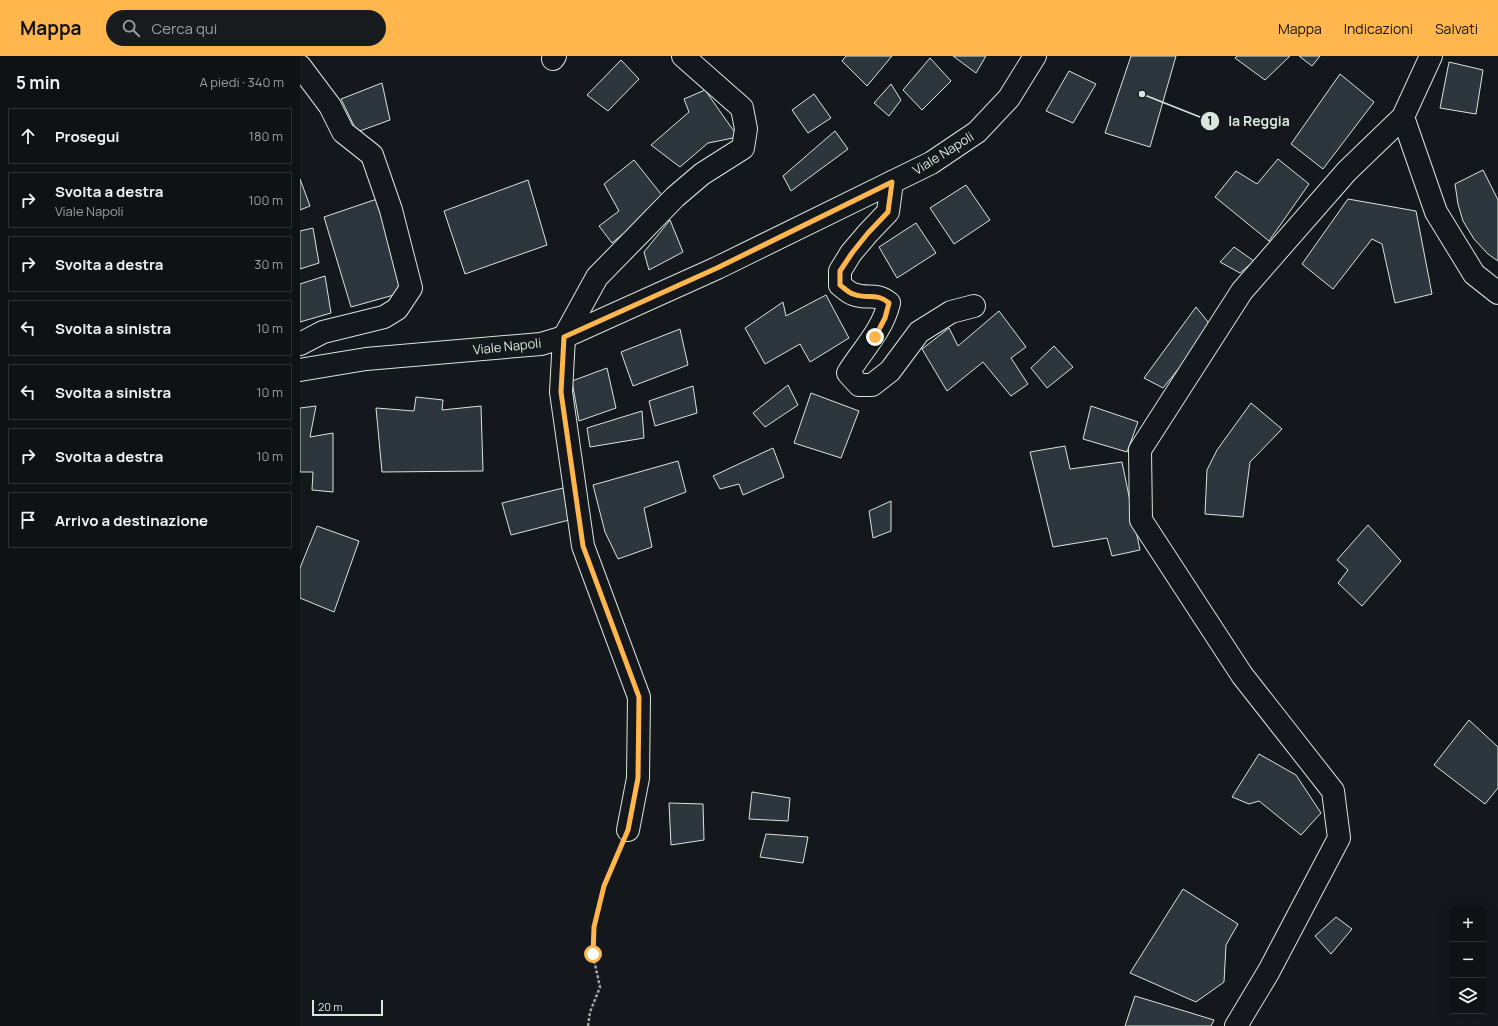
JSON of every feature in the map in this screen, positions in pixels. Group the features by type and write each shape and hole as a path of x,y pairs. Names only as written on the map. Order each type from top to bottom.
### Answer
{"street":[{"path":"628,830 638,778 639,697 583,546 561,392 564,337 597,277 675,197 702,174 743,148 746,129 742,108 683,56"},
{"name":"Viale Napoli","path":"300,370 366,359 541,344 564,337 717,268 931,163 977,132 1009,98 1035,56"},
{"path":"1236,1026 1269,971 1339,838 1333,791 1242,675 1141,520 1140,450 1242,291 1347,171 1403,117 1423,59"},
{"path":"300,66 330,106 343,132 372,155 391,210 410,288 397,309 384,317 322,332 300,344"},
{"path":"1403,117 1436,212 1474,274 1498,293"},
{"path":"892,182 888,212 868,233 840,271 840,285 852,294 864,297 882,297 889,303 882,324 848,372 859,385 872,385 890,372 919,332 951,312 974,306"}],"path":[{"path":"588,1026 590,1012 600,987 593,954 594,927 604,886 628,830"}],"building":[{"path":"846,56 892,56 867,86 842,61"},
{"path":"953,56 986,56 976,73"},
{"path":"1131,56 1176,56 1150,147 1105,133"},
{"path":"1237,56 1290,56 1265,80 1235,58"},
{"path":"1299,56 1320,56 1312,66"},
{"path":"930,58 951,81 922,110 903,90"},
{"path":"621,60 639,79 608,111 587,95"},
{"path":"1449,62 1483,70 1476,114 1440,108"},
{"path":"1069,71 1096,84 1073,123 1046,111"},
{"path":"1340,74 1374,102 1323,169 1291,144"},
{"path":"382,83 390,120 357,132 341,99"},
{"path":"891,84 901,100 889,116 874,103"},
{"path":"705,90 738,137 708,143 680,167 651,145 689,112 684,99"},
{"path":"814,94 831,118 808,133 792,110"},
{"path":"835,131 848,149 791,191 783,176"},
{"path":"1278,159 1309,184 1269,241 1215,197 1236,171 1257,184"},
{"path":"634,160 665,199 612,243 599,226 619,211 604,184"},
{"path":"1483,170 1498,200 1498,261 1488,254 1474,239 1463,221 1458,204 1455,184"},
{"path":"300,179 310,206 300,210"},
{"path":"528,180 547,245 465,274 444,211"},
{"path":"966,185 990,220 954,244 930,208"},
{"path":"377,199 401,293 351,307 324,217"},
{"path":"1348,199 1416,211 1432,294 1395,303 1382,244 1372,239 1333,289 1302,264"},
{"path":"670,220 683,252 649,270 644,252"},
{"path":"916,223 936,253 897,278 879,247"},
{"path":"313,228 319,263 300,269 300,231"},
{"path":"1234,247 1254,261 1240,273 1220,262"},
{"path":"325,276 331,313 300,322 300,284"},
{"path":"826,295 849,338 810,362 800,344 765,364 745,328 783,302 786,316"},
{"path":"1196,307 1212,327 1163,388 1144,378"},
{"path":"999,311 1026,347 1011,358 1028,384 1011,396 983,362 947,391 922,349 949,328 958,346"},
{"path":"680,329 688,365 633,386 621,352"},
{"path":"1054,346 1073,367 1047,388 1031,368"},
{"path":"607,368 616,408 579,421 572,381"},
{"path":"788,385 798,405 765,427 753,413"},
{"path":"693,386 697,413 655,426 649,401"},
{"path":"811,393 859,411 841,458 794,443"},
{"path":"416,397 443,400 442,410 481,406 483,471 382,472 376,408 414,411"},
{"path":"1251,403 1282,429 1250,462 1243,517 1205,514 1207,470 1217,450"},
{"path":"316,406 310,437 333,433 333,492 312,490 313,472 300,472 300,408"},
{"path":"1091,406 1138,422 1127,452 1083,439"},
{"path":"642,411 644,438 590,447 587,428"},
{"path":"1065,446 1070,469 1122,462 1140,550 1112,556 1107,538 1053,547 1030,452"},
{"path":"773,448 784,477 743,495 739,484 720,489 713,476"},
{"path":"678,461 686,492 644,508 652,547 618,559 605,532 593,485"},
{"path":"563,488 569,520 511,535 502,503"},
{"path":"891,501 891,531 873,538 869,511"},
{"path":"1368,525 1401,561 1362,606 1338,583 1348,570 1337,560"},
{"path":"317,526 359,541 334,612 300,598 300,568"},
{"path":"1469,720 1498,747 1498,788 1485,804 1434,765"},
{"path":"1259,754 1296,775 1321,813 1301,835 1259,801 1249,804 1232,797"},
{"path":"752,792 790,798 788,821 749,819"},
{"path":"669,803 703,804 704,840 671,845"},
{"path":"766,834 808,837 803,863 760,857"},
{"path":"1183,889 1238,924 1226,945 1224,982 1196,1002 1130,973"},
{"path":"1336,917 1352,929 1331,954 1315,936"},
{"path":"1135,996 1214,1020 1211,1026 1125,1026"}],"place":[{"name":"la Reggia","path":"1142,94"}],"route":[{"path":"593,954 594,927 604,886 628,830 638,778 639,697 583,546 561,392 564,337 717,268 892,182 888,212 868,233 840,271 840,285 852,294 864,297 882,297 889,303 885,318 875,337"}]}
